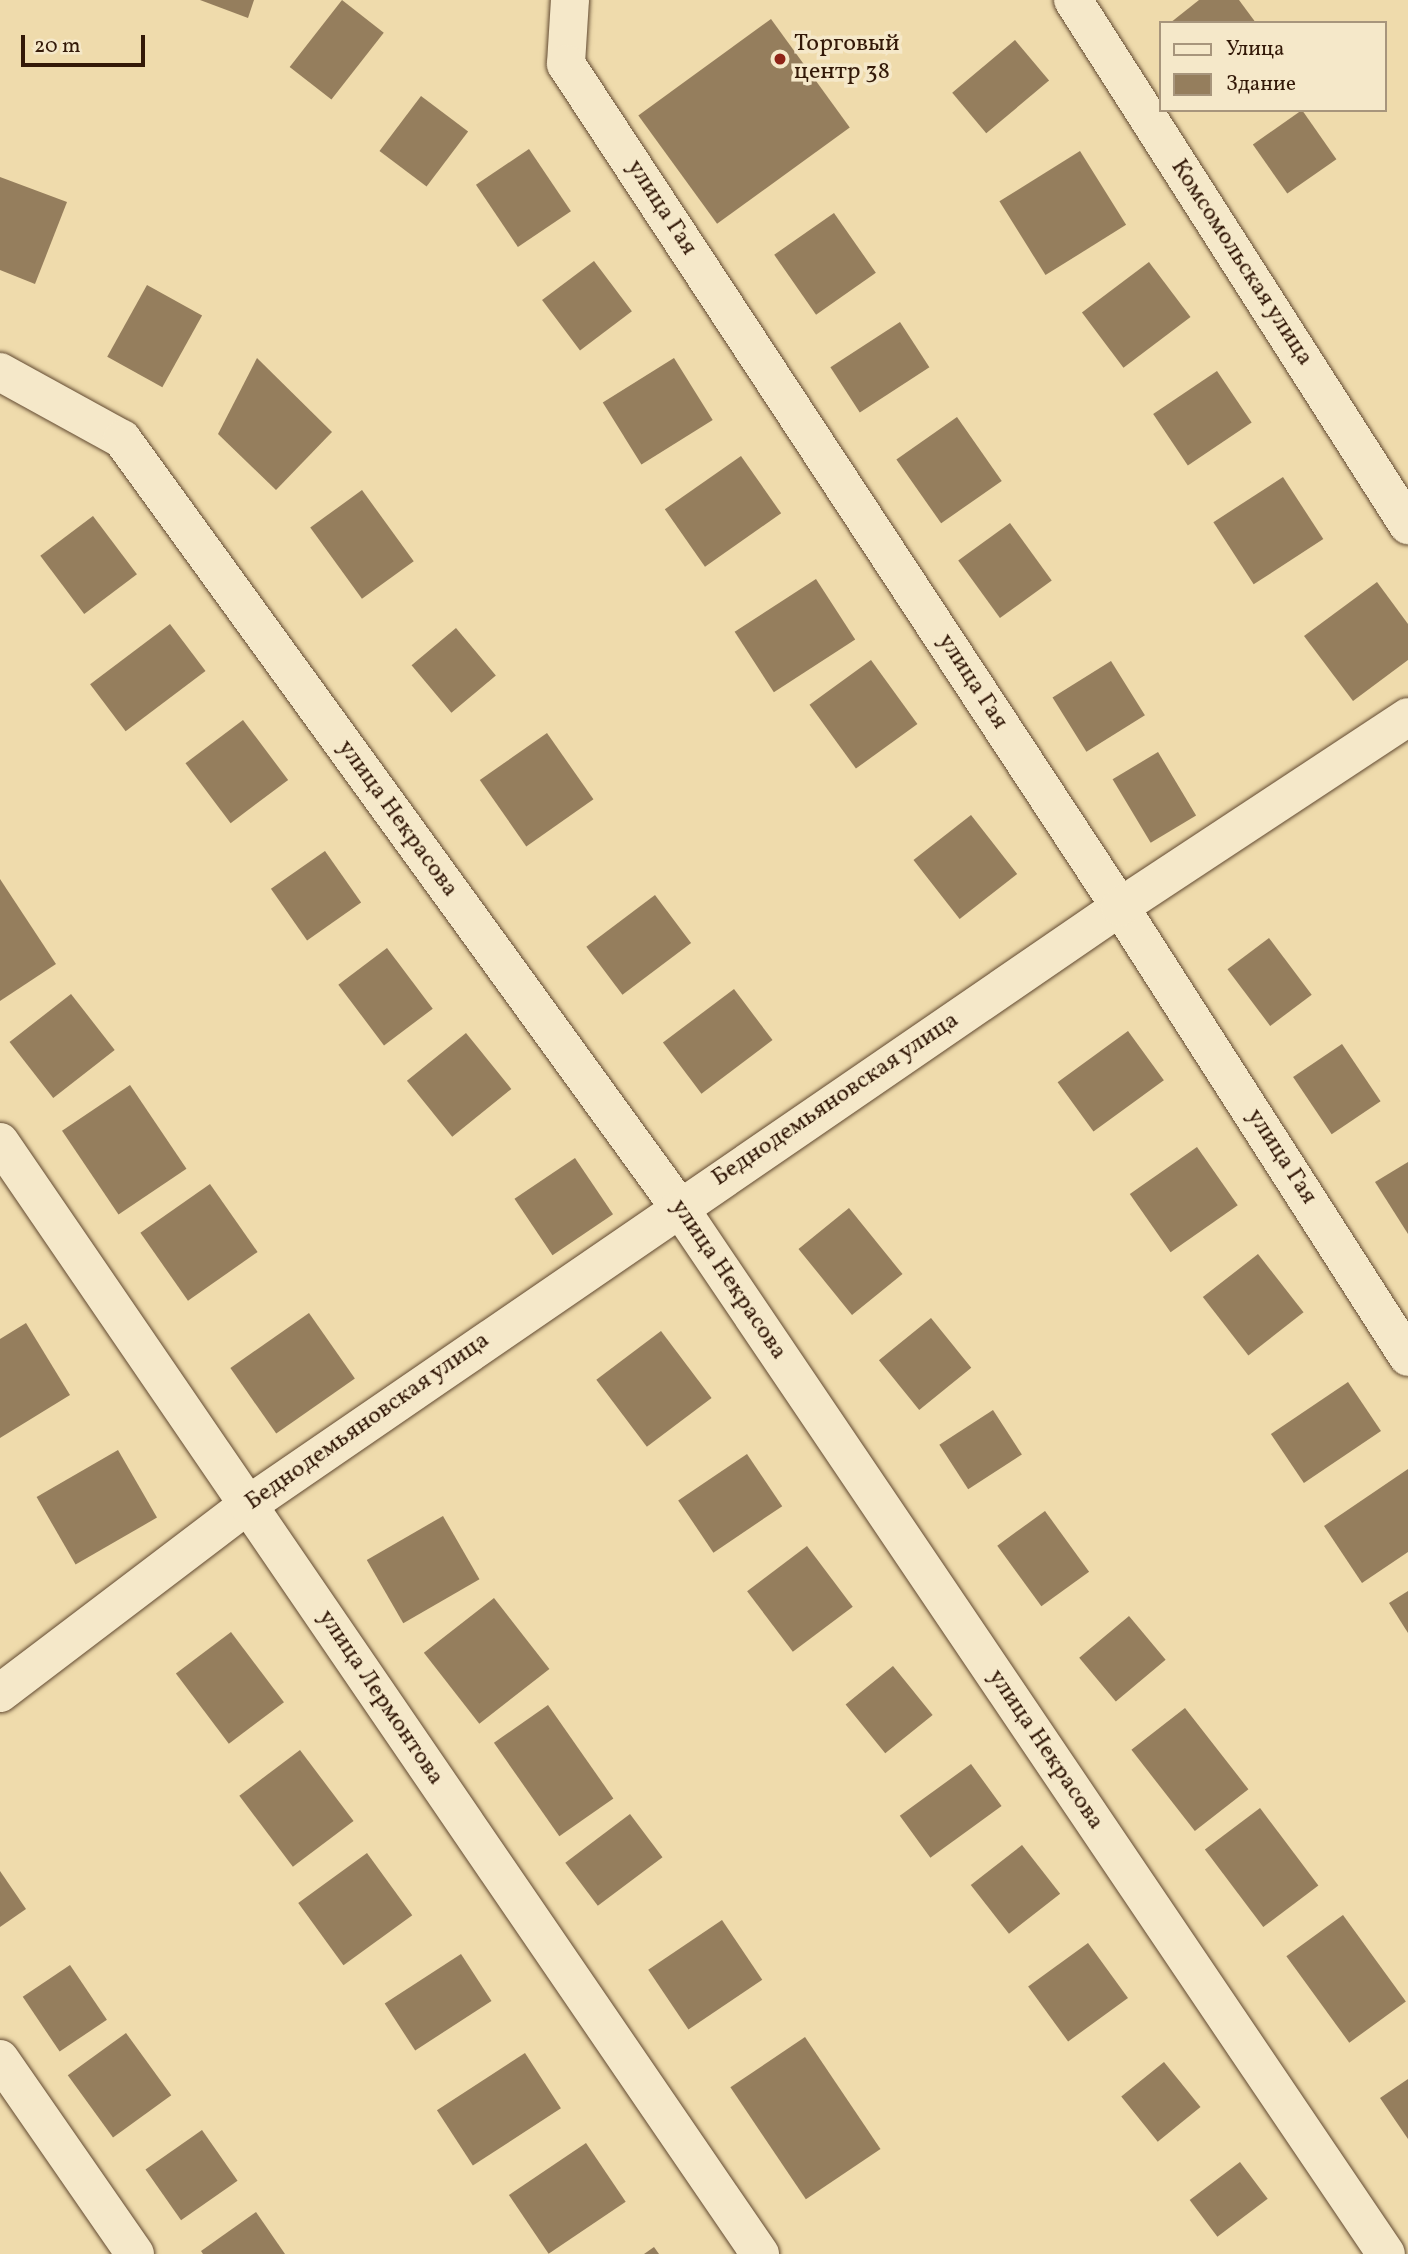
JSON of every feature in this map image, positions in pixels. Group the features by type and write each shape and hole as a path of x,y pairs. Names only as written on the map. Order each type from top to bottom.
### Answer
{"street":[{"name":"улица Гая","path":"570,0 566,64 1120,906 1408,1357"},
{"name":"Комсомольская улица","path":"1073,0 1408,525"},
{"name":"улица Некрасова","path":"0,372 122,439 679,1207 1386,2254"},
{"name":"Беднодемьяновская улица","path":"0,1693 248,1505 1120,906 1408,717"},
{"name":"улица Лермонтова","path":"0,1142 760,2254"},
{"path":"0,2059 135,2254"},
{"path":"1398,2254 1408,2246"}],"building":[{"path":"200,0 254,0 248,18"},
{"path":"342,0 384,33 331,100 290,67"},
{"path":"1199,0 1239,0 1255,21 1173,21"},
{"path":"771,19 850,127 717,224 638,115"},
{"path":"1015,40 1049,81 986,133 952,93"},
{"path":"421,96 468,132 427,187 379,151"},
{"path":"1299,112 1303,112 1336,159 1287,194 1253,144"},
{"path":"529,149 571,211 518,247 476,185"},
{"path":"1080,151 1126,225 1046,275 999,201"},
{"path":"0,177 67,202 35,284 0,270"},
{"path":"834,213 876,273 816,315 774,255"},
{"path":"594,261 632,311 580,350 542,300"},
{"path":"1149,262 1191,317 1123,368 1082,313"},
{"path":"147,285 202,316 162,387 107,357"},
{"path":"900,322 929,367 860,412 830,367"},
{"path":"257,358 332,432 276,490 218,434"},
{"path":"674,358 713,420 641,464 603,403"},
{"path":"1217,371 1252,422 1188,465 1153,414"},
{"path":"957,417 1002,481 941,523 896,459"},
{"path":"741,456 781,513 705,567 665,509"},
{"path":"1283,477 1323,539 1254,584 1213,522"},
{"path":"362,490 414,561 362,599 310,528"},
{"path":"93,516 137,574 84,614 40,556"},
{"path":"1010,523 1052,580 1000,618 958,561"},
{"path":"816,579 855,639 774,692 735,632"},
{"path":"1377,582 1408,624 1408,660 1353,701 1304,636"},
{"path":"170,624 206,671 126,731 90,684"},
{"path":"456,628 496,675 451,713 412,665"},
{"path":"871,660 917,724 856,769 810,705"},
{"path":"1111,661 1145,715 1086,752 1052,698"},
{"path":"243,720 288,780 231,823 185,763"},
{"path":"547,733 593,799 526,846 480,780"},
{"path":"1158,752 1196,815 1151,843 1113,779"},
{"path":"971,815 1017,874 960,919 913,860"},
{"path":"325,851 361,903 307,940 271,889"},
{"path":"0,879 56,964 0,1001"},
{"path":"655,895 691,943 622,995 586,947"},
{"path":"1269,938 1312,995 1270,1026 1227,969"},
{"path":"387,948 433,1009 384,1045 338,985"},
{"path":"734,989 773,1040 701,1094 663,1043"},
{"path":"71,994 115,1050 53,1098 10,1042"},
{"path":"1128,1031 1164,1080 1093,1131 1058,1082"},
{"path":"466,1033 511,1089 452,1137 407,1081"},
{"path":"1342,1044 1381,1101 1332,1134 1293,1077"},
{"path":"130,1085 186,1169 118,1215 62,1131"},
{"path":"1197,1147 1238,1205 1171,1252 1130,1194"},
{"path":"575,1158 613,1214 553,1255 514,1199"},
{"path":"1408,1162 1408,1234 1375,1182"},
{"path":"210,1184 258,1252 188,1301 140,1233"},
{"path":"849,1208 902,1274 852,1315 798,1249"},
{"path":"1258,1254 1304,1312 1248,1355 1203,1297"},
{"path":"309,1313 355,1379 276,1434 230,1368"},
{"path":"931,1318 971,1368 919,1410 879,1360"},
{"path":"26,1323 70,1395 0,1438 0,1339"},
{"path":"661,1331 712,1398 647,1447 596,1380"},
{"path":"1348,1382 1381,1431 1304,1483 1271,1434"},
{"path":"993,1410 1022,1454 968,1489 939,1445"},
{"path":"118,1450 157,1518 76,1565 37,1497"},
{"path":"747,1454 782,1506 713,1553 678,1500"},
{"path":"1408,1469 1408,1552 1362,1583 1324,1526"},
{"path":"1045,1511 1089,1572 1041,1606 997,1546"},
{"path":"443,1516 480,1579 403,1623 367,1560"},
{"path":"807,1546 853,1607 793,1652 747,1591"},
{"path":"1408,1591 1408,1633 1389,1603"},
{"path":"494,1598 549,1669 479,1724 424,1653"},
{"path":"1129,1616 1166,1660 1116,1701 1079,1658"},
{"path":"231,1632 284,1702 229,1744 176,1674"},
{"path":"893,1666 933,1715 885,1753 846,1704"},
{"path":"548,1705 613,1798 559,1836 494,1743"},
{"path":"1185,1708 1248,1789 1195,1831 1131,1750"},
{"path":"300,1750 354,1821 293,1867 239,1796"},
{"path":"971,1764 1002,1806 930,1858 900,1816"},
{"path":"1260,1808 1318,1885 1263,1927 1205,1850"},
{"path":"630,1814 662,1857 598,1906 565,1863"},
{"path":"1022,1845 1060,1894 1009,1934 971,1885"},
{"path":"367,1853 412,1915 343,1965 298,1903"},
{"path":"0,1871 26,1909 0,1927"},
{"path":"1343,1915 1406,2002 1349,2043 1286,1956"},
{"path":"722,1920 762,1980 688,2029 648,1970"},
{"path":"1088,1943 1128,1998 1068,2042 1028,1986"},
{"path":"461,1954 491,2001 415,2051 385,2004"},
{"path":"70,1965 107,2020 60,2052 23,1997"},
{"path":"126,2033 171,2095 113,2138 68,2075"},
{"path":"805,2037 880,2149 806,2199 730,2087"},
{"path":"525,2053 561,2108 473,2166 437,2110"},
{"path":"1164,2062 1201,2107 1158,2142 1121,2097"},
{"path":"1408,2079 1408,2139 1380,2098"},
{"path":"202,2130 238,2181 181,2220 145,2170"},
{"path":"586,2143 626,2202 549,2254 509,2195"},
{"path":"1240,2162 1268,2199 1217,2237 1190,2200"},
{"path":"256,2212 285,2254 203,2254 201,2251"},
{"path":"654,2247 659,2254 644,2254"}],"place":[{"name":"Торговый центр 38","path":"780,59"}]}
